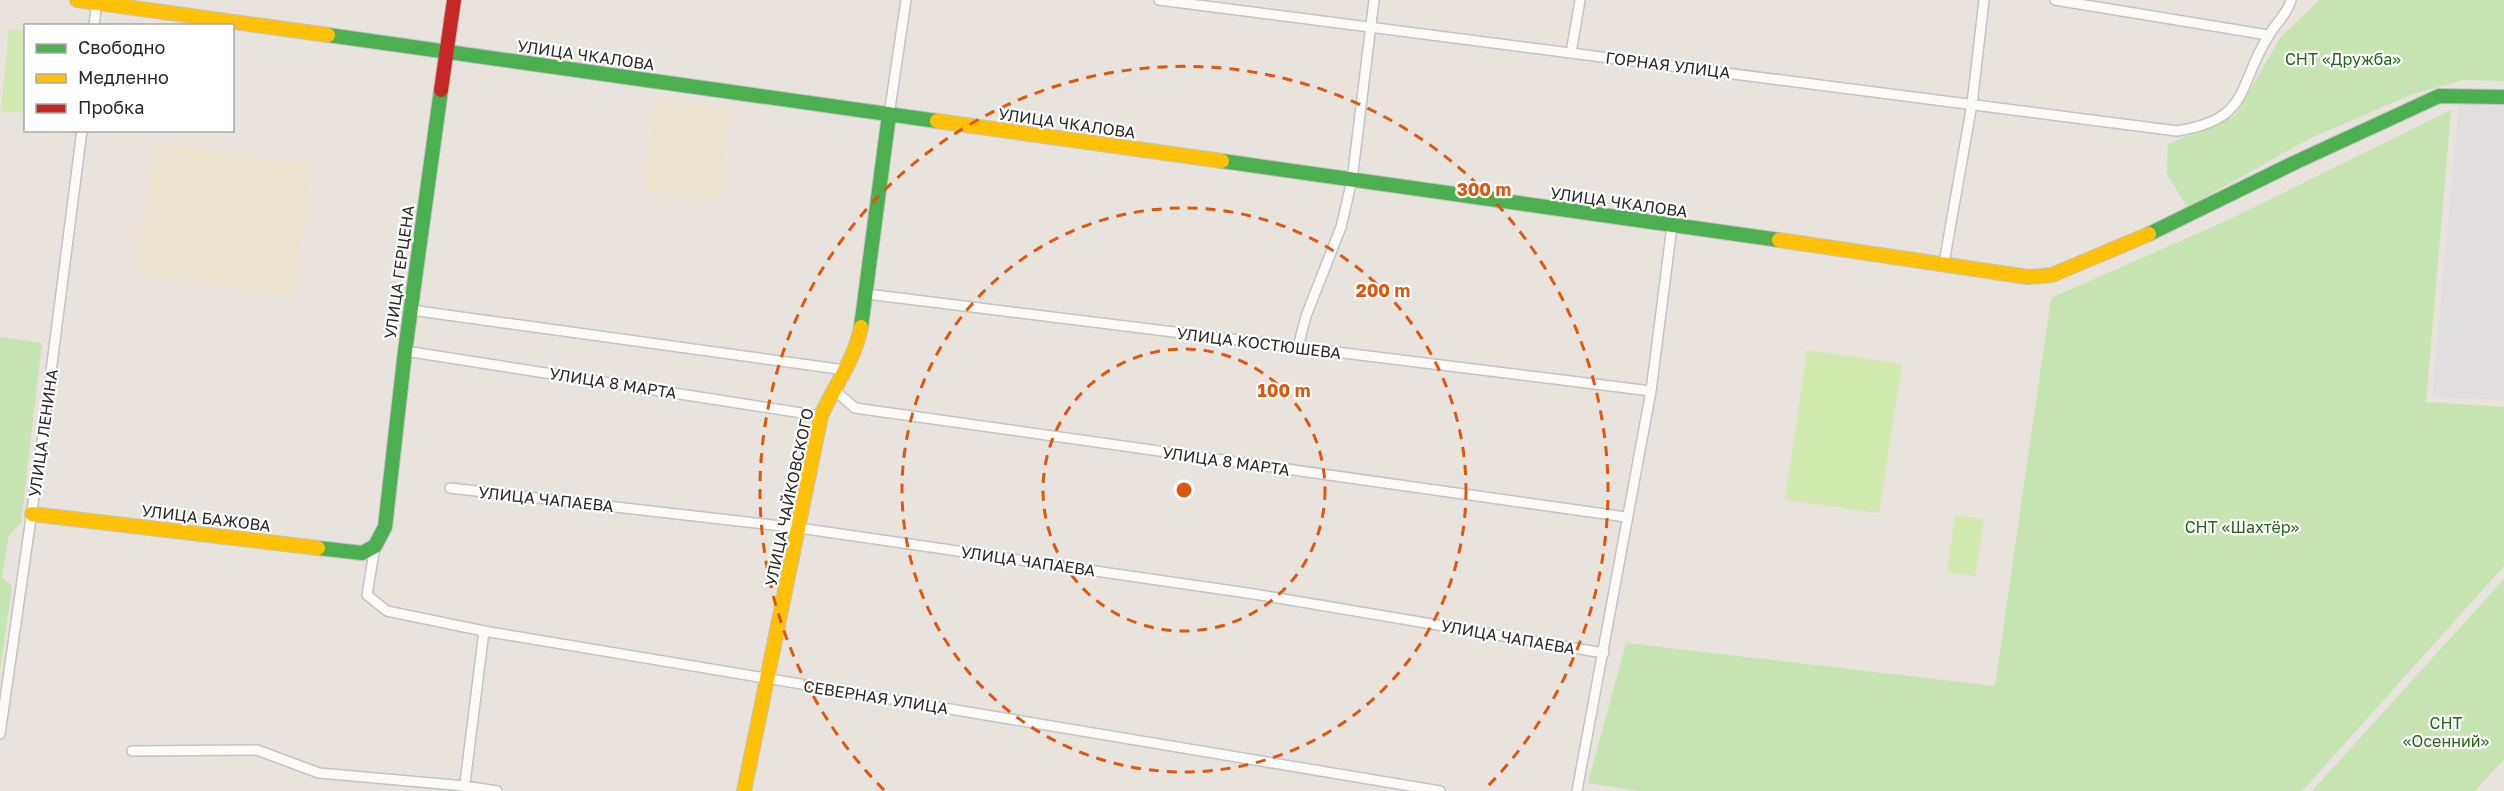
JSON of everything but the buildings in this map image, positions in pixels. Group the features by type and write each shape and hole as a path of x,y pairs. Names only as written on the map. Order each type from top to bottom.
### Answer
{"main road":[{"name":"УЛИЦА ЧКАЛОВА","path":"77,0 1944,263 2028,277 2052,275 2143,237 2296,162 2439,96 2504,97"},
{"name":"УЛИЦА ГЕРЦЕНА","path":"375,546 385,527 405,351 454,0"},
{"name":"УЛИЦА ЧАЙКОВСКОГО","path":"744,791 745,777 821,416 858,343 867,294 889,115"},
{"name":"УЛИЦА БАЖОВА","path":"32,514 362,553 375,546"}],"street":[{"name":"УЛИЦА ЧАЙКОВСКОГО","path":"889,115 906,0"},
{"name":"ГОРНАЯ УЛИЦА","path":"1159,0 2178,130 2198,127 2224,117 2238,104 2268,35 2291,0"},
{"path":"1298,347 1306,316 1341,227 1352,180 1369,26 1374,0"},
{"path":"1571,53 1580,0"},
{"path":"1944,263 1972,104 1983,0"},
{"path":"2055,0 2268,35"},
{"path":"94,24 97,2"},
{"name":"УЛИЦА ЛЕНИНА","path":"0,734 32,514 82,132"},
{"path":"1577,791 1651,391 1672,226"},
{"name":"УЛИЦА КОСТЮШЕВА","path":"867,294 1651,391"},
{"path":"411,310 845,370"},
{"name":"УЛИЦА 8 МАРТА","path":"405,351 821,416"},
{"name":"УЛИЦА 8 МАРТА","path":"833,389 855,408 1626,517"},
{"name":"УЛИЦА ЧАПАЕВА","path":"450,488 799,528 1254,594 1604,654"},
{"name":"СЕВЕРНАЯ УЛИЦА","path":"375,546 368,595 387,611 484,631 1440,791"},
{"path":"464,788 484,631"},
{"path":"132,751 257,750 319,773 497,791"}],"shaded area":[{"path":"654,99 731,109 720,201 643,191"},
{"path":"2459,101 2504,104 2504,400 2432,397"},
{"path":"154,142 313,165 294,297 136,274"}],"green space":[{"name":"СНТ «Дружба»","path":"2319,0 2504,0 2504,81 2463,80 2413,94 2311,138 2187,207 2167,174 2168,144 2235,116 2280,38"},
{"path":"9,29 24,31 24,113 1,111"},
{"name":"СНТ «Шахтёр»","path":"2451,110 2426,402 2504,407 2504,566 2302,791 1638,791 1588,783 1626,643 1995,686 2051,298 2228,220"},
{"path":"0,337 42,343 21,523 9,535 2,577 12,586 0,671"},
{"path":"1807,350 1902,364 1879,513 1785,500"},
{"path":"1955,515 1984,519 1975,576 1947,572"},
{"name":"СНТ «Осенний»","path":"2504,579 2504,759 2475,791 2312,791"}],"traffic: fast":[{"path":"328,35 937,121"},
{"path":"318,548 362,553 375,546 385,527 405,351 441,90"},
{"path":"2149,234 2296,162 2439,96 2504,97"},
{"path":"861,327 889,115"},
{"path":"1222,161 1779,240"}],"traffic: slow":[{"path":"77,0 328,35"},
{"path":"937,121 1222,161"},
{"path":"1779,240 2028,277 2052,275 2149,234"},
{"path":"744,791 821,416 854,351 861,327"},
{"path":"32,514 318,548"}],"traffic: jam":[{"path":"441,90 454,0"}]}
